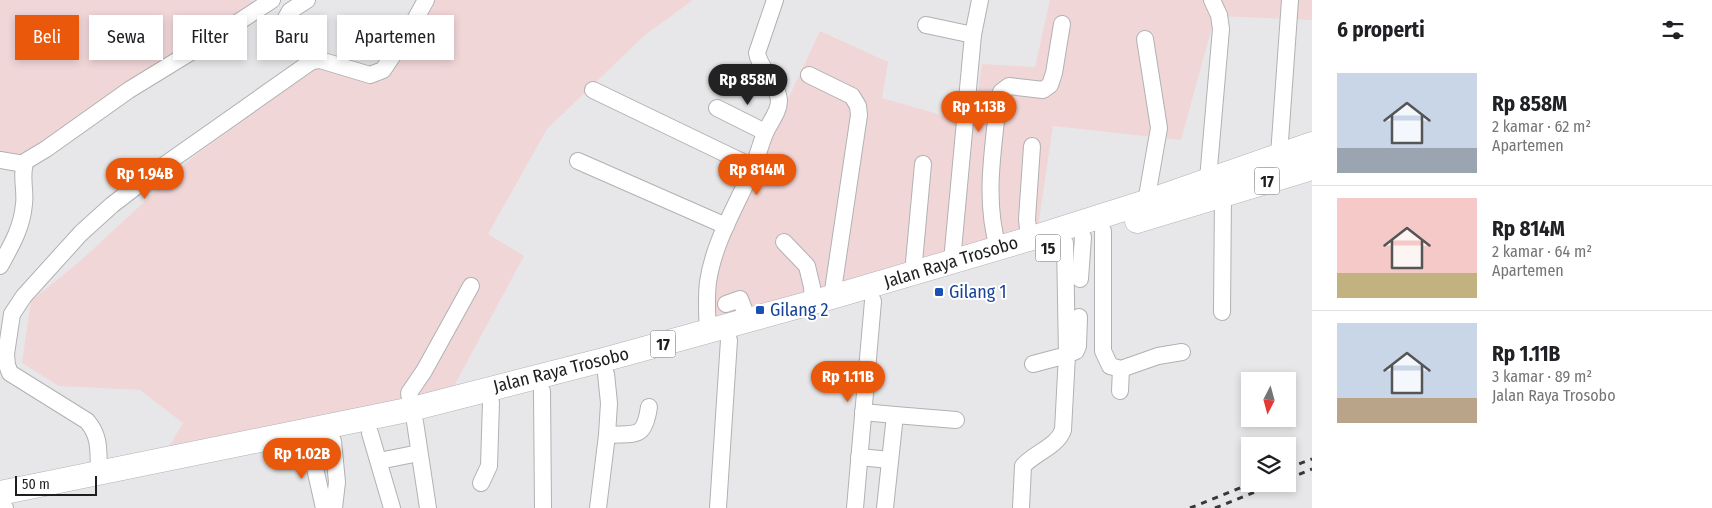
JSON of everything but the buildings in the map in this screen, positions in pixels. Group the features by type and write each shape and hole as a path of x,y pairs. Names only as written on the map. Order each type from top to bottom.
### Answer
{"highway":[{"name":"Jalan Raya Trosobo","path":"2,504 99,473 491,402 606,374 872,301 1084,237 1215,187 1279,155 1312,144"},
{"name":"Jalan Raya Trosobo","path":"2,504 370,433 414,415 914,273 1146,202 1312,168"}],"street":[{"path":"0,266 21,225 24,206 24,171 26,161 129,90 218,36 272,0"},
{"path":"307,0 290,11 286,22 312,61"},
{"path":"99,473 98,437 87,421 5,372 7,365 6,310 24,296 65,250 112,205 160,168 312,61 320,60 370,75 383,70 406,36 426,0"},
{"path":"708,332 706,300 714,259 726,226 778,108 778,96 774,85 759,61 757,52 775,0"},
{"path":"952,261 973,35 980,0"},
{"path":"1212,0 1219,15 1221,29 1215,187 1222,312"},
{"path":"1279,155 1290,0"},
{"path":"998,247 994,234 990,184 998,103 1001,92 1009,86 1043,90 1050,85 1054,73 1062,24"},
{"path":"926,25 973,35"},
{"path":"1145,39 1159,128 1146,202"},
{"path":"809,75 852,96 858,106 860,115 823,299"},
{"path":"593,90 753,167"},
{"path":"717,108 766,132"},
{"path":"1029,239 1026,219 1032,146"},
{"path":"0,160 24,171"},
{"path":"578,161 726,226"},
{"path":"914,273 923,164"},
{"path":"1080,279 1084,237"},
{"path":"1021,508 1023,466 1031,457 1058,440 1063,430 1067,355 1084,237"},
{"path":"1084,237 1103,351 1110,366 1121,370 1158,356 1182,352"},
{"path":"784,242 807,266 812,287 823,299"},
{"path":"428,508 409,393 424,371 471,286"},
{"path":"726,304 740,299 748,320"},
{"path":"855,508 872,301"},
{"path":"1033,364 1076,351 1078,346 1079,317"},
{"path":"718,508 729,340"},
{"path":"1120,392 1121,370"},
{"path":"598,508 609,403 606,374"},
{"path":"542,390 543,508"},
{"path":"481,483 489,466 491,402"},
{"path":"607,435 638,433 647,423 649,407"},
{"path":"863,412 956,420"},
{"path":"885,508 895,415"},
{"path":"370,433 392,508"},
{"path":"333,441 337,482 334,508"},
{"path":"310,446 324,508"},
{"path":"379,461 419,453"},
{"path":"859,457 890,460"}],"shaded area":[{"path":"0,0 250,0 260,4 243,15 173,15 173,60 22,158 0,159"},
{"path":"431,0 693,0 645,35 547,129 488,234 524,256 452,390 169,447 183,423 140,390 59,386 22,363 31,301 79,262 194,156 328,60 381,82 394,60 454,60 454,15 422,15"},
{"path":"1050,0 1312,0 1312,20 1215,16 1181,140 1053,126 1038,227 706,325 705,275 820,31 888,62 882,98 973,124 982,64 1035,67"}],"railway":[{"path":"1296,465 1312,459"},
{"path":"1296,476 1312,469"},
{"path":"1190,508 1241,488"},
{"path":"1215,508 1255,492"}],"place":[{"name":"Gilang 1","path":"939,292"},
{"name":"Gilang 2","path":"760,310"}]}
